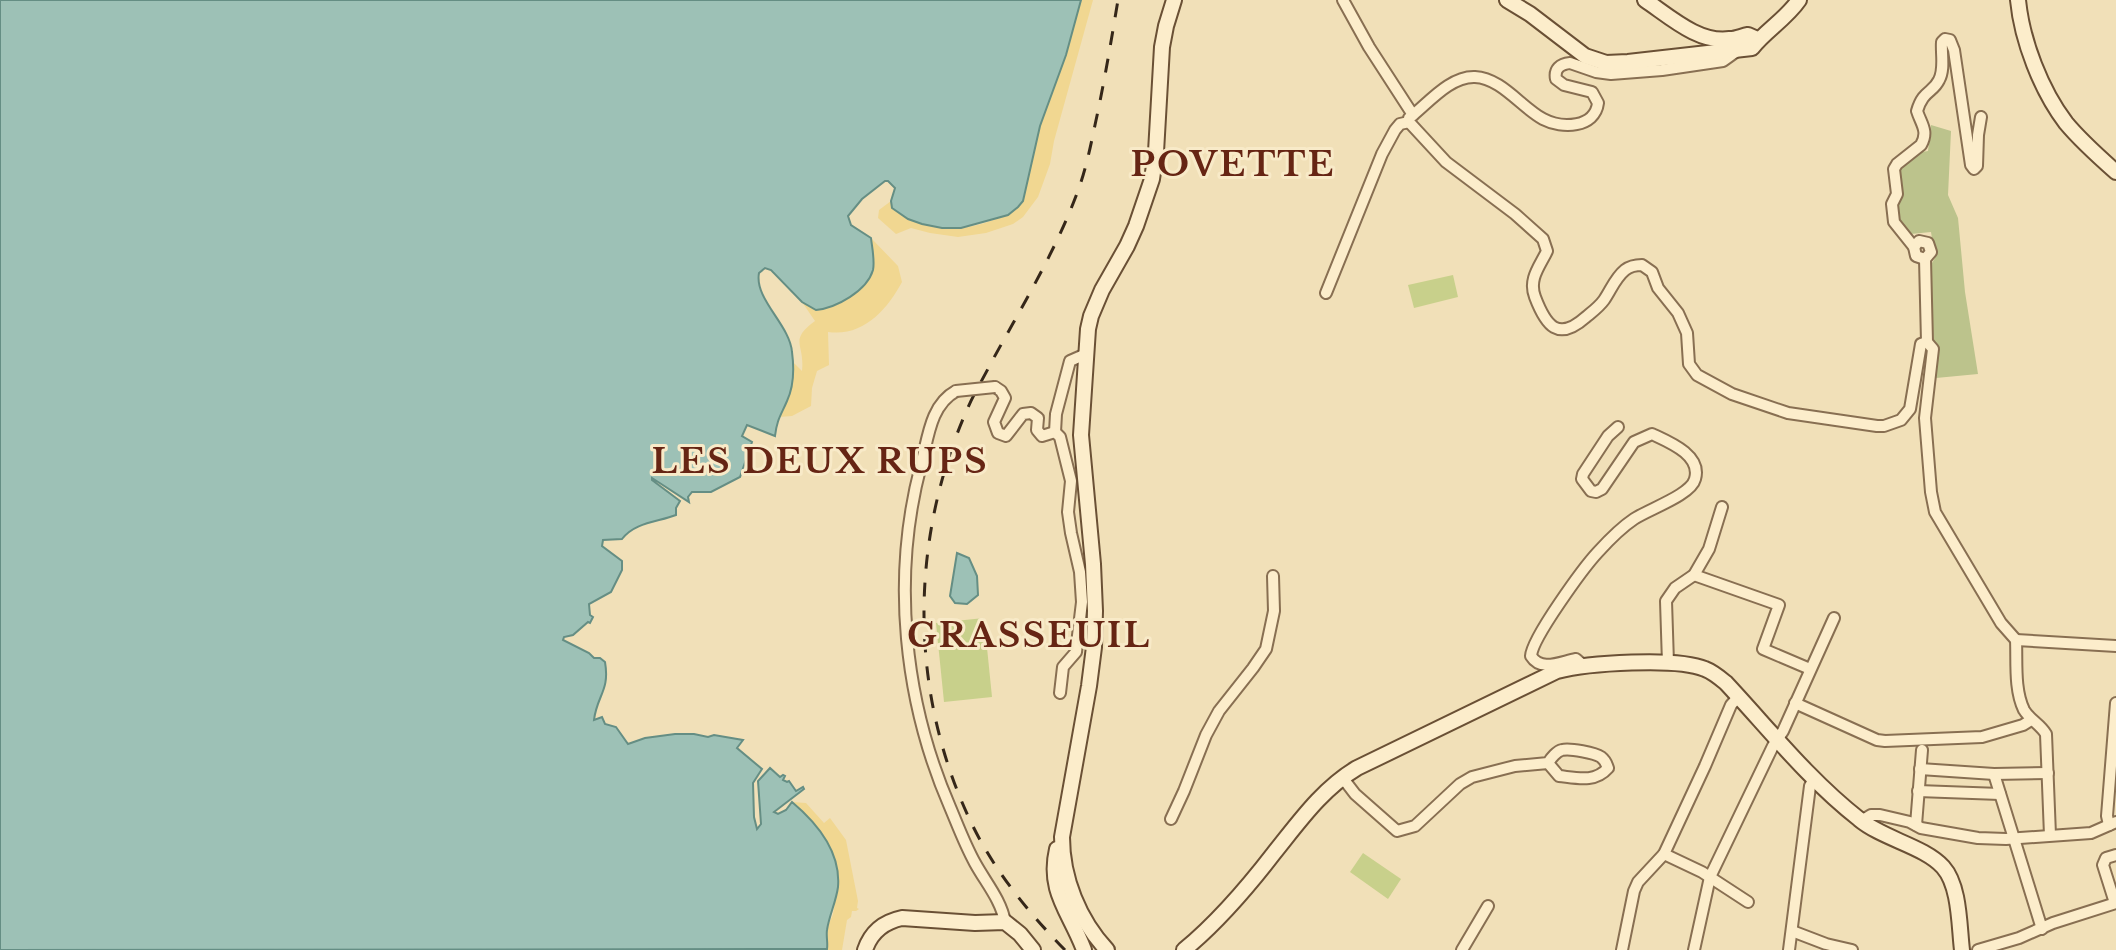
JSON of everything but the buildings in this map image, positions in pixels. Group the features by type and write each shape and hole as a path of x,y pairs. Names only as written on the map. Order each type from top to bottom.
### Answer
{"main road":[{"path":"1107,950 1053,871 1062,837 1094,647 1093,564 1081,435 1086,354 1091,316 1136,226 1152,179 1158,137 1163,38 1174,0"},
{"path":"1507,0 1585,56 1606,63 1752,48 1757,39 1799,0"},
{"path":"1645,0 1699,35 1729,40 1748,35 1757,39"},
{"path":"2018,0 2029,53 2056,107 2074,132 2116,172"},
{"path":"1184,950 1215,922 1311,807 1342,777 1557,671 1583,665 1668,663 1706,669 1726,683 1814,779 1861,821 1889,838 1926,854 1944,868 1955,893 1962,950"},
{"path":"1064,890 1084,950"},
{"path":"865,950 875,932 891,920 902,918 1005,922 1033,950"}],"street":[{"path":"1343,0 1411,118 1446,162 1543,239 1547,251 1533,277 1533,293 1550,325 1556,330 1570,330 1577,326 1602,303 1627,268 1642,265 1652,272 1658,288 1678,313 1687,333 1689,364 1697,375 1732,394 1788,413 1884,426 1901,420 1910,409 1921,344 1927,342"},
{"path":"1981,117 1977,166 1974,169 1954,50 1950,40 1945,39 1942,42 1939,82 1920,99 1917,111 1925,126 1924,140 1894,169 1897,194 1892,204 1892,216 1914,247 1919,241 1928,243 1931,252 1925,259 1927,342 1933,349 1925,418 1935,512 2001,623 2016,640 2019,698 2031,720 2046,734 2050,835"},
{"path":"1326,293 1382,154 1395,130 1452,83 1478,77 1496,84 1543,119 1583,123 1596,113 1597,98 1592,92 1564,85 1556,79 1558,68 1565,63 1603,73 1621,74 1723,61 1737,51"},
{"path":"1060,693 1063,667 1076,652 1082,602 1080,572 1068,512 1071,481 1060,437 1055,432 1056,414 1070,361 1086,354"},
{"path":"1005,922 1002,907 975,863 935,773 919,712 906,631 905,568 917,480 939,404 956,391 995,387 1005,398 994,422 998,433 1006,436 1023,414 1031,413 1038,418 1037,430 1042,436 1055,432"},
{"path":"1583,665 1576,659 1544,666 1531,656 1531,650 1549,619 1598,552 1634,519 1691,488 1696,478 1695,465 1679,446 1652,434 1634,442 1602,489 1591,491 1582,479 1583,474 1608,436 1618,427"},
{"path":"1668,663 1666,601 1675,588 1694,575 1709,549 1722,507"},
{"path":"1694,575 1779,605 1763,649 1810,669"},
{"path":"1171,819 1219,711 1266,649 1274,611 1273,576"},
{"path":"1694,950 1710,877 1834,618"},
{"path":"2016,640 2116,646"},
{"path":"1622,950 1634,891 1645,872 1664,854 1731,705 1739,696"},
{"path":"1795,703 1885,741 1982,737 2031,720"},
{"path":"1861,821 1871,815 1880,815 1921,828 1978,838 2091,833 2113,824 2107,816 2116,703"},
{"path":"1342,777 1355,794 1397,831 1415,826 1460,784 1472,777 1515,766 1548,763 1562,750 1598,755 1605,760 1608,768 1593,779 1559,776 1548,763"},
{"path":"1916,825 1922,750"},
{"path":"1920,769 1994,774 2048,773"},
{"path":"1994,774 2042,929"},
{"path":"1789,950 1810,786 1814,779"},
{"path":"1918,791 2000,794"},
{"path":"1664,854 1710,877 1748,902"},
{"path":"1978,950 2116,903 2103,865 2106,858 2116,855"},
{"path":"1462,950 1488,906"},
{"path":"1792,931 1852,950"}],"green space":[{"path":"1931,125 1951,131 1948,195 1958,218 1965,292 1978,374 1936,378 1929,268 1935,258 1931,232 1911,234 1896,218 1901,191 1899,166 1916,153 1928,151"},
{"path":"1453,275 1458,297 1414,308 1408,285"},
{"path":"984,618 992,697 944,702 936,623"},
{"path":"1363,853 1401,879 1388,899 1350,872"}],"sand":[{"path":"1081,0 1093,0 1050,164 1038,197 1023,217 1013,224 986,233 958,237 911,228 896,234 878,218 879,210 891,201 891,206 927,224 955,228 994,220 1023,201 1040,126 1066,55"},
{"path":"871,238 898,266 902,282 889,302 863,326 828,332 829,365 817,371 811,406 792,416 779,417 792,386 793,362 802,371 800,338 815,321 802,302 812,308 830,307 849,298 865,284 873,269"},
{"path":"792,802 806,803 824,823 830,818 846,840 859,909 852,911 847,920 842,950 826,950 827,929 835,898 834,862 830,850 819,830"}],"water":[{"path":"0,0 1081,0 1066,55 1040,126 1023,201 1008,215 961,228 942,228 908,219 892,208 895,188 885,181 862,199 848,216 851,225 871,238 874,262 870,278 850,297 816,310 802,302 771,270 765,268 759,273 762,293 790,342 793,358 791,389 775,436 747,425 742,436 752,442 740,477 711,492 692,492 689,502 652,478 680,501 676,515 640,526 622,539 603,540 602,546 622,561 622,570 611,592 589,604 593,617 590,623 563,640 605,662 605,687 594,720 602,717 605,724 616,727 628,744 675,734 714,735 743,740 737,748 762,769 753,783 757,829 761,824 758,781 770,768 780,777 785,776 783,780 789,781 796,791 803,787 774,812 778,814 786,810 792,802 826,839 836,862 838,887 827,930 827,949 0,950"},
{"path":"957,553 969,558 977,576 978,595 967,604 955,603 950,596"}],"railway":[{"path":"1065,950 999,871 969,818 949,769 935,718 927,667 924,615 934,512 948,461 975,393 1047,260 1079,187 1098,110 1118,0"}],"district":[{"name":"POVETTE","path":"1233,164"},
{"name":"LES DEUX RUPS","path":"820,461"},
{"name":"GRASSEUIL","path":"1029,635"}]}
